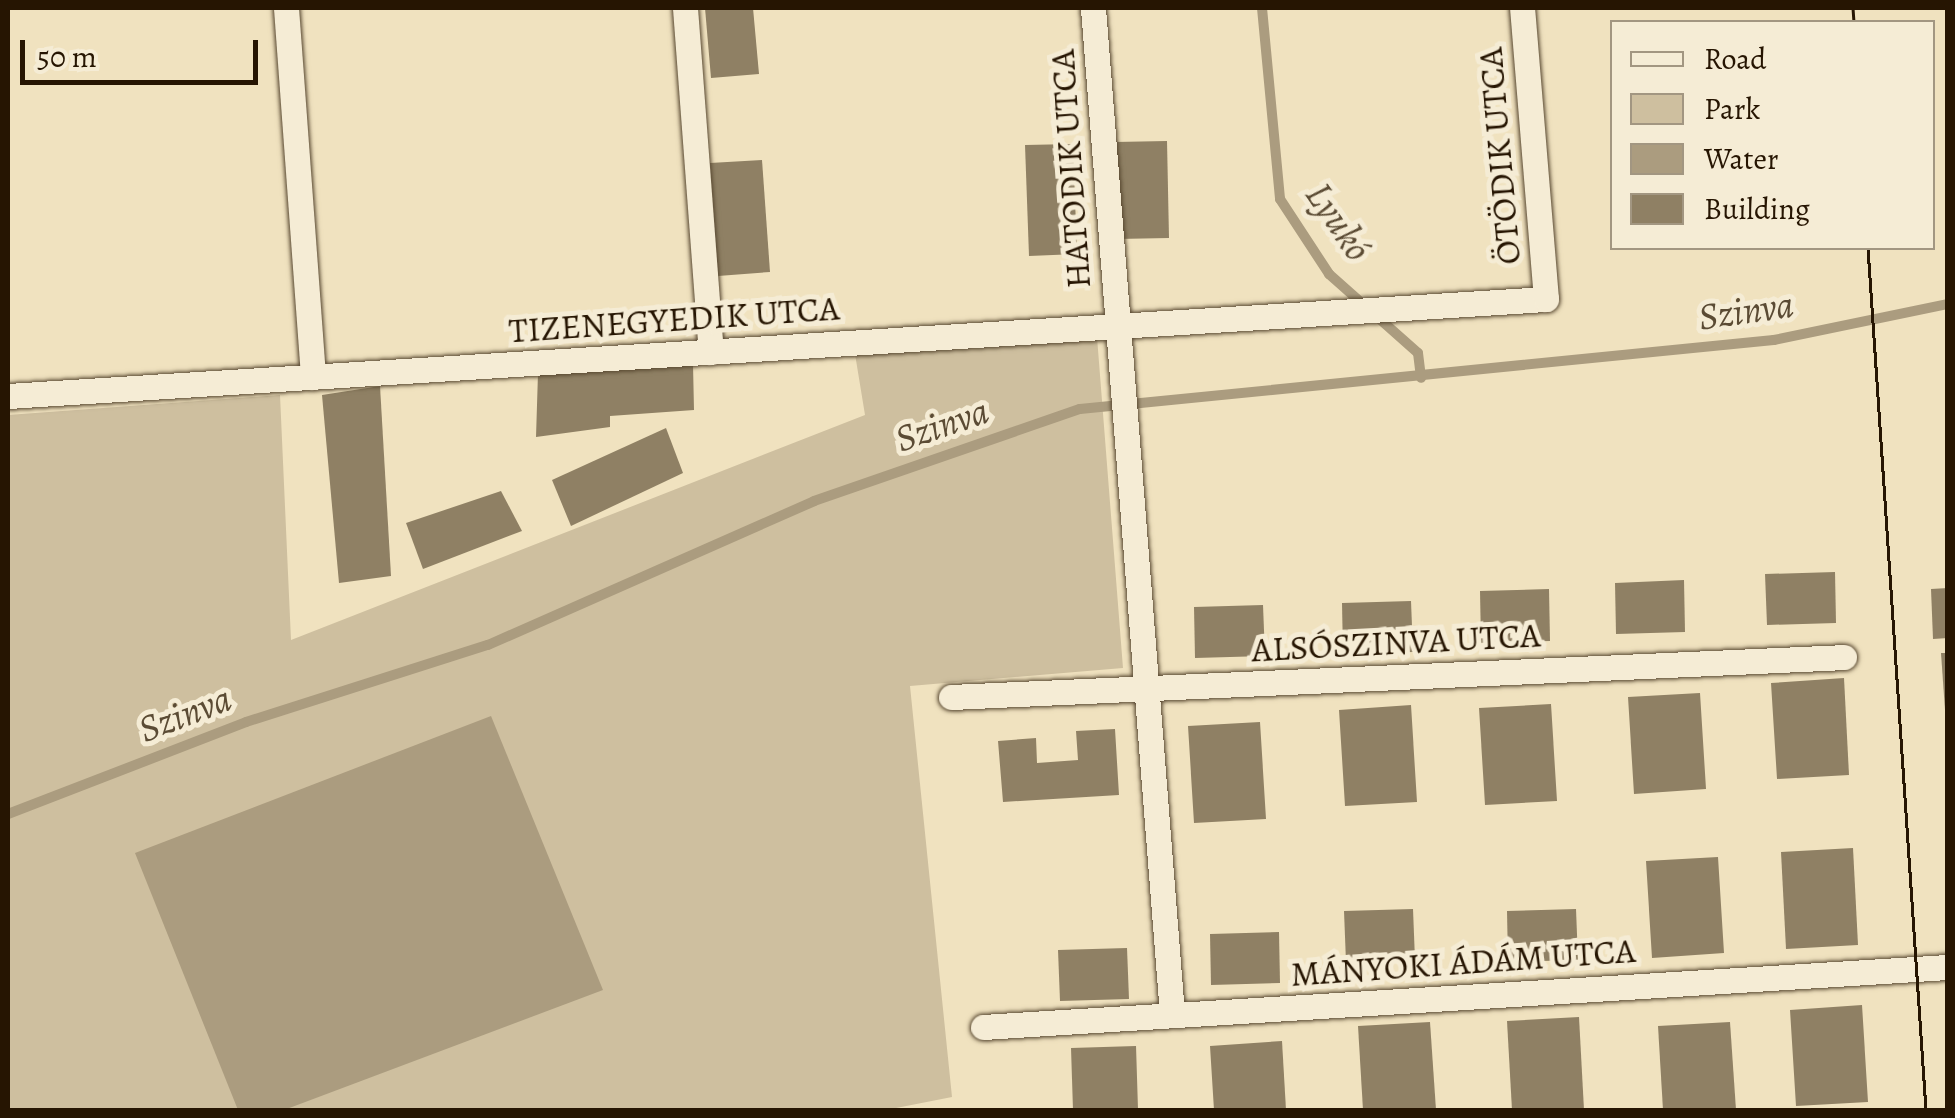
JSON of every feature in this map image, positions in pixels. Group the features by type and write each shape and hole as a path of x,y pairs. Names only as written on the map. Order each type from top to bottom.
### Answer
{"street":[{"path":"286,8 312,377"},
{"path":"684,8 711,352"},
{"name":"HATODIK UTCA","path":"1093,8 1172,1015"},
{"name":"ÖTÖDIK UTCA","path":"1386,309 1546,299 1522,8"},
{"name":"TIZENEGYEDIK UTCA","path":"8,396 1386,309"},
{"name":"ALSÓSZINVA UTCA","path":"950,698 1844,658"},
{"name":"MÁNYOKI ÁDÁM UTCA","path":"983,1027 1948,967"}],"green space":[{"path":"1097,337 1123,668 910,686 952,1097 886,1110 8,1110 8,415 280,395 291,640 865,415 855,354"}],"water":[{"path":"491,716 603,990 284,1110 238,1110 135,853"}],"building":[{"path":"705,8 753,8 759,74 711,78"},
{"path":"1167,141 1169,238 1117,239 1115,142"},
{"path":"1073,144 1077,254 1029,256 1025,145"},
{"path":"762,160 770,272 718,276 710,163"},
{"path":"693,364 694,410 610,416 610,427 536,437 538,373"},
{"path":"380,386 391,576 339,583 322,395"},
{"path":"666,428 683,473 571,526 552,480"},
{"path":"501,491 522,531 423,569 406,523"},
{"path":"1835,572 1836,623 1767,625 1765,574"},
{"path":"1684,580 1685,632 1616,634 1615,583"},
{"path":"1948,588 1948,638 1933,639 1931,589"},
{"path":"1549,589 1550,641 1481,643 1480,591"},
{"path":"1411,601 1413,652 1343,654 1342,603"},
{"path":"1263,605 1265,656 1195,658 1194,607"},
{"path":"1941,653 1948,653 1945,710"},
{"path":"1844,678 1849,775 1777,779 1771,683"},
{"path":"1700,693 1706,789 1634,794 1628,697"},
{"path":"1551,704 1557,801 1485,805 1479,708"},
{"path":"1411,705 1417,802 1345,806 1339,710"},
{"path":"1260,722 1266,819 1194,823 1188,726"},
{"path":"1115,729 1119,795 1003,802 998,741 1036,738 1037,763 1078,760 1076,731"},
{"path":"1853,848 1858,945 1786,949 1781,852"},
{"path":"1718,857 1724,953 1652,958 1646,861"},
{"path":"1413,909 1415,960 1346,962 1344,911"},
{"path":"1576,909 1578,960 1508,962 1507,911"},
{"path":"1279,932 1280,983 1211,985 1210,934"},
{"path":"1127,948 1129,999 1060,1001 1058,950"},
{"path":"1862,1005 1868,1102 1796,1106 1790,1010"},
{"path":"1579,1017 1584,1110 1512,1110 1507,1021"},
{"path":"1430,1022 1436,1110 1363,1110 1358,1026"},
{"path":"1730,1022 1736,1110 1663,1110 1658,1026"},
{"path":"1282,1041 1286,1110 1214,1110 1210,1046"},
{"path":"1136,1046 1138,1110 1073,1110 1071,1048"}],"waterway":[{"name":"Lyukó","path":"1262,8 1280,199 1329,274 1418,353 1421,378"},
{"name":"Szinva","path":"8,814 246,722 488,645 814,501 1080,409 1774,340 1948,304"}],"tram line":[{"path":"1853,8 1854,20"},
{"path":"1868,250 1926,1110"}]}
